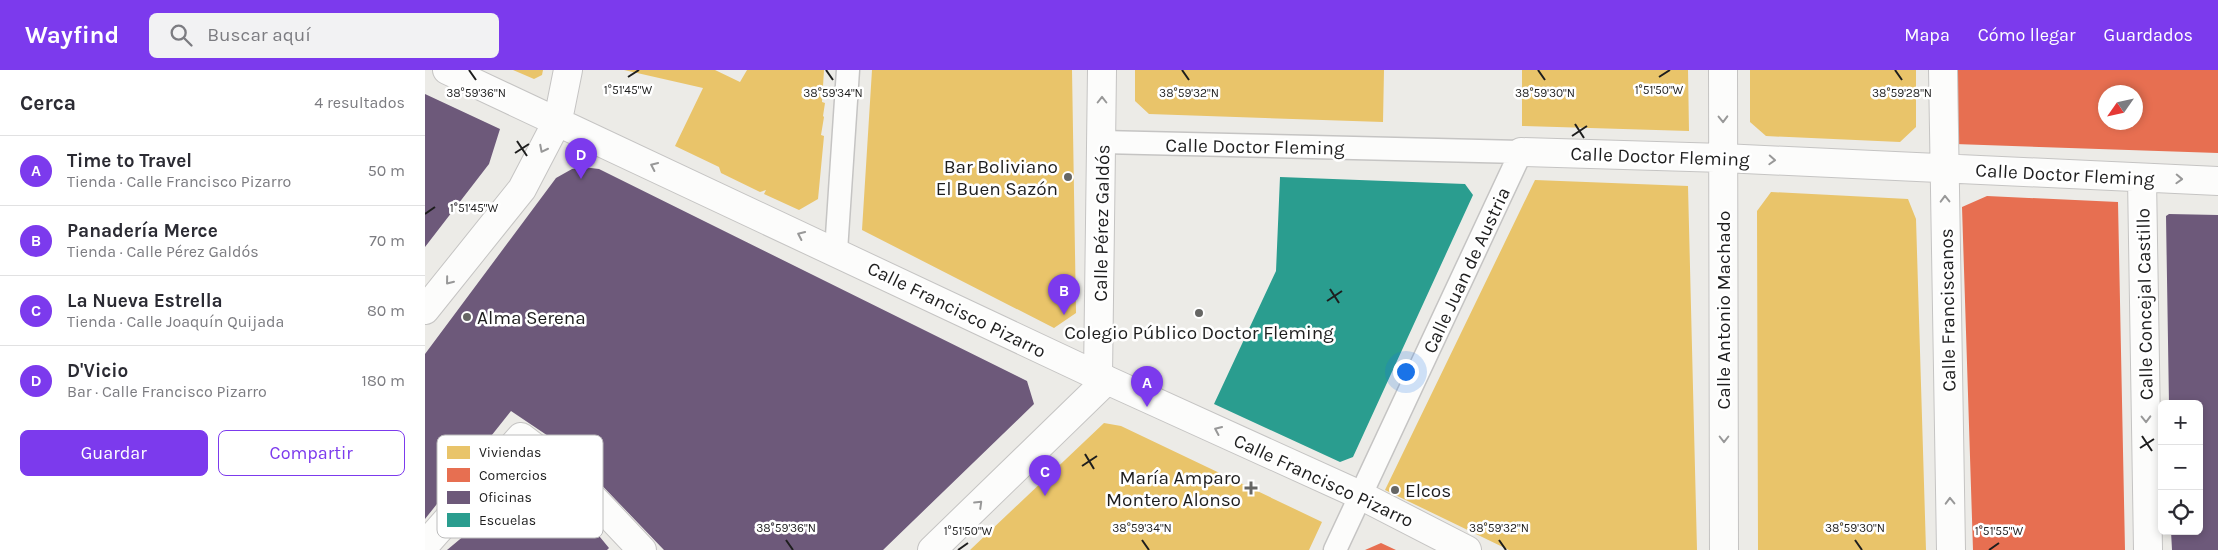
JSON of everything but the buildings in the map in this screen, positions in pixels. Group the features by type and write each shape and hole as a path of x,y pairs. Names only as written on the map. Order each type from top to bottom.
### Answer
{"street":[{"name":"Calle Francisco Pizarro","path":"447,70 558,120 1103,378 1360,495 1467,550"},
{"path":"425,310 522,190 558,120 568,70"},
{"path":"836,251 848,70"},
{"name":"Calle Pérez Galdós","path":"1102,70 1103,378"},
{"name":"Calle Antonio Machado","path":"1723,70 1724,550"},
{"name":"Calle Franciscanos","path":"1943,70 1951,550"},
{"name":"Calle Doctor Fleming","path":"1102,142 1723,158 2218,181"},
{"name":"Calle Juan de Austria","path":"1335,550 1521,152"},
{"name":"Calle Concejal Castillo","path":"2142,178 2148,550"},
{"path":"932,550 1103,378"},
{"path":"603,509 641,550"},
{"path":"425,545 437,532"}],"place":[{"name":"Bar Boliviano El Buen Sazón","path":"1068,177"},
{"name":"D'Vicio","path":"581,179"},
{"name":"Colegio Público Doctor Fleming","path":"1199,313"},
{"name":"Panadería Merce","path":"1064,315"},
{"name":"Alma Serena","path":"467,317"},
{"name":"Time to Travel","path":"1147,407"},
{"name":"María Amparo Montero Alonso","path":"1251,488"},
{"name":"Elcos","path":"1395,490"},
{"name":"La Nueva Estrella","path":"1045,496"}]}
